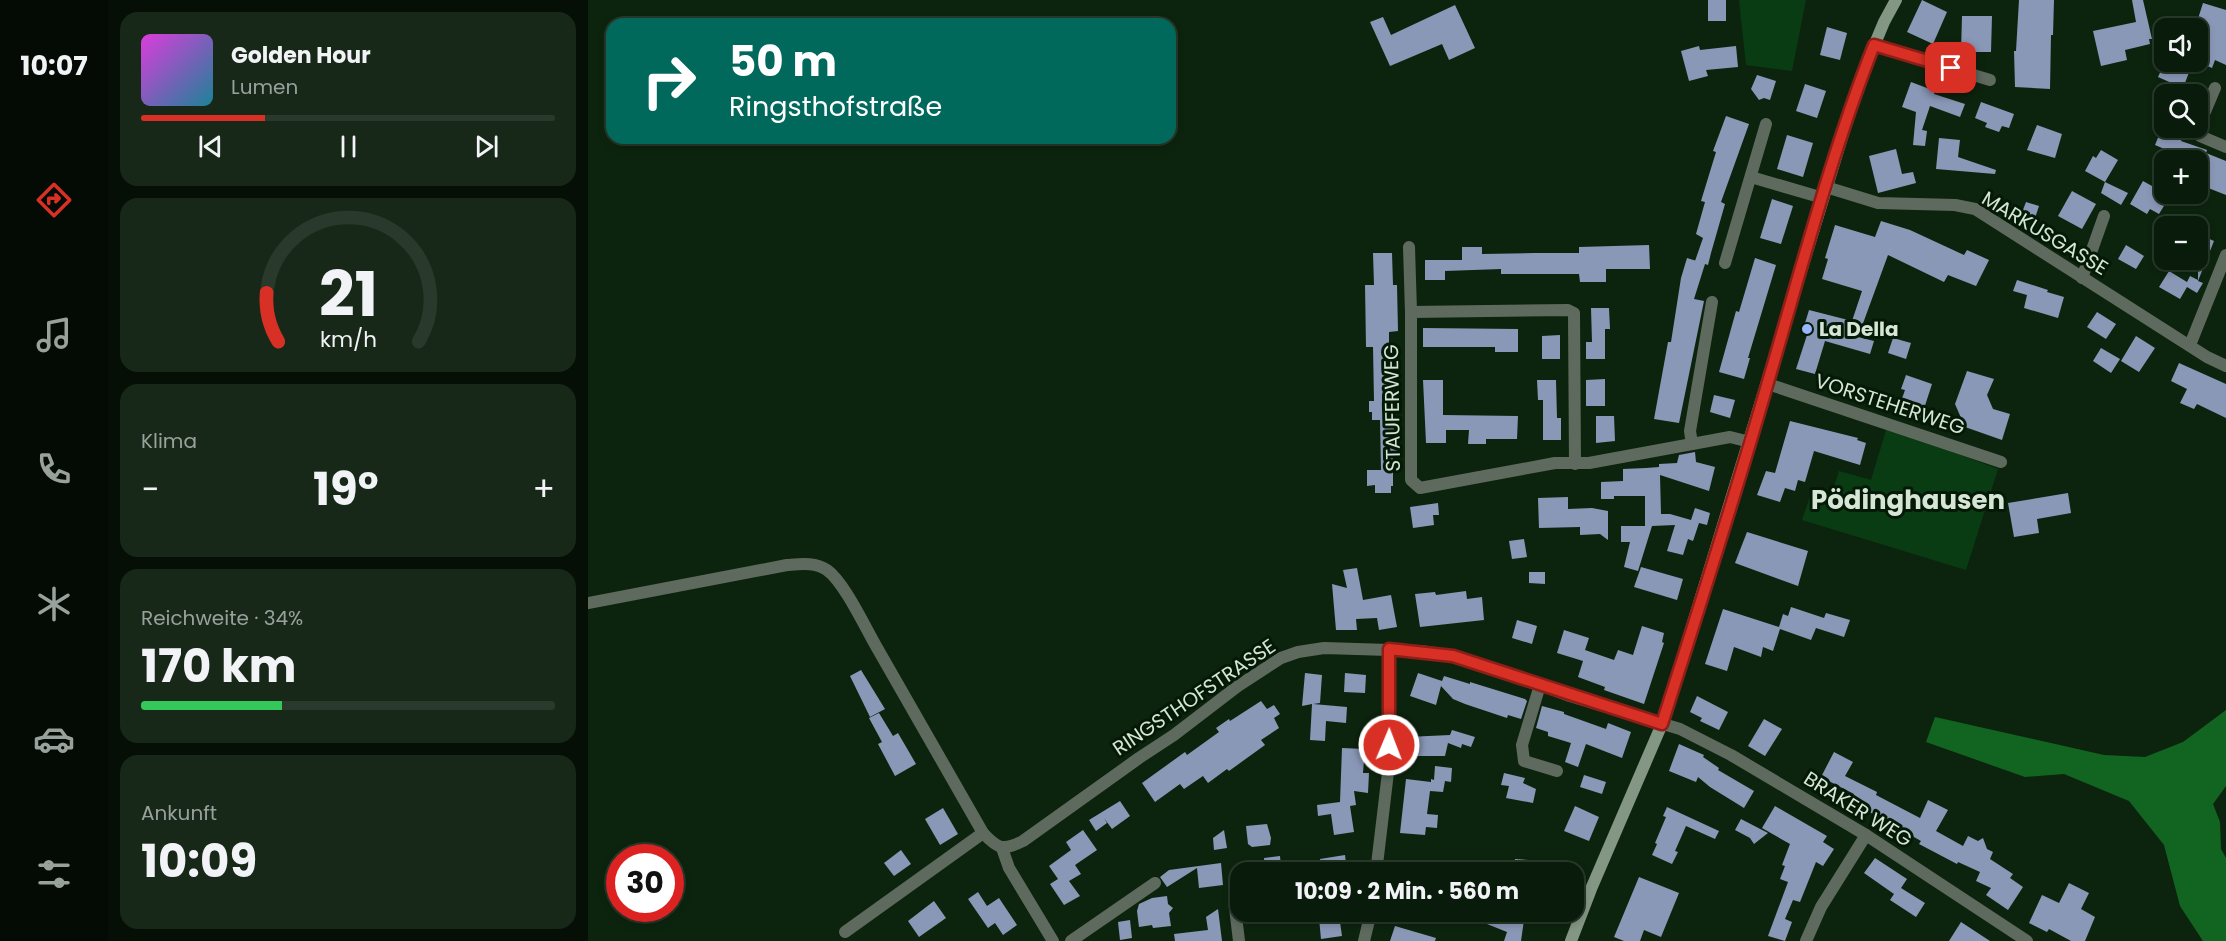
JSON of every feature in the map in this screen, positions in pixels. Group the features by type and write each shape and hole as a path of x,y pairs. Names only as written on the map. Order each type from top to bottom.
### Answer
{"main road":[{"path":"1571,941 1662,724 1859,82 1896,0"}],"street":[{"path":"1874,45 1990,80"},
{"path":"2215,88 2199,126 2200,136 2226,147"},
{"path":"1725,263 1766,124"},
{"name":"MARKUSGASSE","path":"1751,177 1878,203 1955,205 1975,209 2207,357 2226,366"},
{"path":"2082,278 2104,216"},
{"name":"STAUFERWEG","path":"1409,247 1411,480 1420,488 1555,464 1589,463 1730,437 1750,442"},
{"path":"2190,345 2226,255"},
{"path":"1692,444 1690,431 1712,302"},
{"path":"1411,312 1568,310 1574,313 1575,464"},
{"name":"VORSTEHERWEG","path":"1768,384 2001,462"},
{"path":"588,603 787,565 819,566 836,580 843,590 983,833 993,844 1002,848 1009,868 1053,941"},
{"name":"RINGSTHOFSTRASSE","path":"1002,848 1023,841 1174,735 1238,686 1281,658 1298,652 1324,648 1389,649 1453,656 1570,696 1662,724"},
{"path":"1377,862 1389,764 1389,649"},
{"path":"1540,684 1522,745 1524,761 1557,771"},
{"name":"BRAKER WEG","path":"1662,724 1680,729 1731,755 1866,835 2026,941"},
{"path":"845,932 983,833"},
{"path":"1806,941 1821,907 1866,835"},
{"path":"1071,941 1155,883"},
{"path":"1237,922 1239,941"},
{"path":"1364,941 1369,922"}],"green space":[{"path":"1739,0 1806,0 1792,71 1746,65"},
{"path":"1887,427 1998,469 1966,570 1802,520 1810,496 1830,500 1839,471 1871,480"},
{"path":"2226,710 2226,786 2213,804 2220,822 2221,849 2226,858 2226,941 2203,941 2180,906 2164,845 2129,801 2064,774 2025,777 1926,742 1935,717 2104,755 2145,757 2183,742"}],"building":[{"path":"1708,0 1726,0 1726,21 1708,21"},
{"path":"1922,0 1947,12 1933,44 1907,32"},
{"path":"2019,0 2054,0 2050,89 2015,87 2014,51 2016,51"},
{"path":"2132,0 2143,0 2152,39 2149,39 2150,44 2125,50 2127,60 2101,66 2093,31 2136,22"},
{"path":"2203,3 2226,10 2226,65 2215,60 2212,68 2208,66 2208,18 2198,18"},
{"path":"1455,5 1475,48 1449,60 1442,44 1390,66 1370,22 1383,17 1391,35"},
{"path":"1962,16 1992,16 1991,52 1961,52"},
{"path":"1827,27 1847,33 1840,60 1820,55"},
{"path":"1699,46 1700,50 1736,46 1738,67 1706,70 1708,76 1689,81 1681,51"},
{"path":"2160,72 2189,72 2185,84 2174,84 2158,77"},
{"path":"1757,75 1776,81 1770,100 1764,98 1759,100 1751,89"},
{"path":"1911,82 1935,91 1934,94 1965,104 1960,117 1930,106 1922,130 1927,131 1925,146 1913,145 1916,112 1902,107"},
{"path":"1805,84 1826,91 1817,118 1796,111"},
{"path":"1981,102 2014,114 2009,128 2002,126 1999,132 1985,127 1987,123 1975,118"},
{"path":"1726,116 1749,124 1721,202 1725,204 1708,265 1705,264 1694,299 1704,301 1679,423 1654,419 1668,342 1671,342 1681,278 1687,258 1695,261 1703,238 1696,234 1705,202 1701,201 1716,152 1713,151"},
{"path":"2037,125 2062,134 2055,158 2027,150"},
{"path":"1787,135 1813,143 1803,177 1777,169"},
{"path":"1939,138 1960,140 1958,157 1996,170 1995,174 1936,169"},
{"path":"2158,138 2182,138 2181,141 2207,150 2167,150 2155,145"},
{"path":"1896,149 1902,174 1913,172 1916,183 1878,193 1869,156"},
{"path":"2101,150 2118,160 2105,182 2085,171 2093,156 2096,158"},
{"path":"2208,154 2226,161 2226,195 2208,188"},
{"path":"2143,181 2154,187 2154,204 2165,204 2159,214 2150,209 2147,214 2130,204"},
{"path":"2105,182 2128,193 2121,205 2101,193"},
{"path":"2072,191 2096,204 2082,229 2058,216"},
{"path":"1772,199 1793,206 1781,244 1760,238"},
{"path":"2026,202 2039,206 2035,218 2021,215"},
{"path":"1881,221 1910,230 1964,255 1967,250 1989,260 1976,286 1948,275 1944,282 1888,255 1858,337 1874,341 1870,354 1825,341 1815,374 1796,369 1807,335 1802,333 1809,310 1852,321 1862,291 1822,279 1828,259 1825,258 1835,225 1875,237"},
{"path":"2208,238 2214,241 2208,256"},
{"path":"1649,245 1650,269 1606,269 1606,282 1580,282 1579,274 1501,274 1501,269 1445,271 1445,280 1425,280 1425,260 1462,260 1462,247 1482,247 1482,254 1579,253 1579,247"},
{"path":"2126,245 2144,256 2136,269 2118,259"},
{"path":"1373,253 1392,253 1393,285 1397,285 1398,331 1389,332 1389,361 1394,361 1394,434 1398,434 1399,455 1393,455 1391,493 1375,493 1375,485 1367,486 1367,470 1381,470 1380,420 1372,420 1372,412 1369,412 1369,401 1374,401 1373,347 1366,347 1365,285 1374,285"},
{"path":"1755,258 1776,265 1748,358 1750,358 1744,379 1719,372 1736,311 1739,312"},
{"path":"2198,270 2202,270 2198,281 2203,283 2197,293 2187,287 2180,299 2159,287 2169,271 2187,282 2190,276 2198,280"},
{"path":"2017,280 2064,297 2058,318 2024,308 2027,295 2013,291"},
{"path":"1591,308 1609,308 1610,329 1605,329 1605,359 1586,359 1586,342 1592,342"},
{"path":"2097,312 2116,324 2106,339 2087,327"},
{"path":"1423,328 1518,329 1518,352 1495,352 1495,347 1423,347"},
{"path":"1560,335 1560,359 1542,359 1542,336"},
{"path":"2136,336 2155,348 2139,372 2121,361"},
{"path":"1893,338 1911,343 1906,359 1888,353"},
{"path":"2101,348 2120,359 2111,373 2093,361"},
{"path":"2179,363 2226,384 2226,418 2197,404 2194,409 2180,403 2187,389 2171,381"},
{"path":"1967,371 1994,379 1987,395 1993,409 2010,414 2002,440 1965,427 1955,404"},
{"path":"1906,375 1932,384 1921,418 1898,410 1905,390 1901,389"},
{"path":"1605,379 1605,406 1586,406 1586,380"},
{"path":"1423,380 1443,380 1443,415 1518,416 1517,439 1486,439 1486,444 1468,444 1469,430 1446,430 1446,443 1426,443"},
{"path":"1537,380 1556,380 1557,418 1561,418 1561,440 1543,440 1543,400 1538,400"},
{"path":"1714,395 1735,400 1730,418 1710,412"},
{"path":"1596,416 1614,416 1615,441 1596,443"},
{"path":"1790,421 1858,438 1857,440 1866,443 1860,465 1814,451 1805,482 1798,480 1795,491 1785,488 1780,502 1757,495 1766,471 1775,473"},
{"path":"1695,452 1696,462 1715,467 1709,491 1660,475 1661,514 1691,520 1695,508 1710,513 1707,525 1699,523 1693,541 1688,539 1683,555 1667,551 1675,525 1652,526 1638,571 1624,567 1630,542 1621,542 1621,526 1645,526 1645,496 1614,496 1614,499 1601,499 1601,482 1623,481 1623,469 1659,467 1659,464 1677,463 1679,455"},
{"path":"2068,493 2071,513 2037,519 2039,533 2014,537 2008,503"},
{"path":"1568,497 1568,509 1592,508 1608,511 1608,540 1600,534 1580,535 1580,527 1539,528 1538,498"},
{"path":"1438,503 1439,515 1433,515 1434,525 1413,528 1410,507"},
{"path":"1747,532 1808,551 1798,586 1735,563"},
{"path":"1524,539 1527,557 1512,559 1509,541"},
{"path":"1641,567 1683,579 1677,600 1634,587"},
{"path":"1357,568 1363,600 1391,595 1397,627 1379,630 1377,618 1356,619 1357,630 1336,630 1332,584 1347,588 1343,570"},
{"path":"1529,572 1545,572 1545,584 1529,583"},
{"path":"1466,591 1467,599 1482,597 1484,620 1420,627 1415,594 1435,592 1436,595"},
{"path":"1791,607 1824,618 1826,613 1850,620 1844,637 1816,628 1811,640 1780,629 1773,651 1763,647 1761,657 1734,647 1727,671 1705,664 1723,609 1779,627 1783,614 1788,616"},
{"path":"1517,620 1537,626 1532,644 1512,638"},
{"path":"1642,626 1664,633 1662,642 1664,643 1644,704 1604,690 1605,687 1578,677 1583,661 1557,653 1564,630 1589,638 1585,650 1614,660 1618,650 1633,655"},
{"path":"861,670 885,709 870,717 850,676"},
{"path":"1305,673 1322,675 1320,703 1313,704 1347,707 1346,723 1326,721 1325,741 1310,740 1312,704 1302,706"},
{"path":"1345,673 1366,675 1365,693 1344,692"},
{"path":"1418,673 1442,681 1444,676 1470,684 1470,682 1525,699 1527,701 1521,719 1508,715 1507,718 1465,704 1453,699 1441,686 1436,705 1410,696"},
{"path":"1697,696 1728,712 1719,730 1700,721 1702,718 1690,712"},
{"path":"1261,701 1267,709 1274,705 1280,714 1274,718 1279,728 1261,740 1265,745 1208,783 1203,776 1184,789 1180,784 1155,802 1142,783 1185,752 1187,755 1219,732 1216,728 1229,719 1230,721"},
{"path":"1542,706 1606,729 1608,723 1631,732 1622,758 1586,744 1578,767 1565,762 1571,743 1548,736 1548,732 1536,728"},
{"path":"879,713 893,736 898,733 916,764 895,776 878,744 882,742 869,718"},
{"path":"1764,719 1782,729 1765,756 1748,746"},
{"path":"1452,730 1475,737 1471,747 1462,744 1461,748 1448,743 1445,756 1407,756 1407,737 1450,735"},
{"path":"1679,744 1704,755 1703,757 1719,768 1718,770 1754,791 1744,808 1698,777 1696,782 1669,771"},
{"path":"1342,748 1365,749 1363,773 1369,773 1368,793 1354,791 1356,805 1350,806 1354,832 1334,835 1331,814 1318,816 1317,805 1340,802"},
{"path":"1834,752 1853,762 1845,776 1920,818 1928,800 1948,810 1936,831 1963,846 1968,836 1978,841 1983,838 1987,849 1993,852 1990,859 2013,874 2010,878 2023,887 2008,910 1986,895 1991,888 1976,881 1980,872 1958,862 1957,864 1919,844 1921,841 1850,801 1854,794 1821,777"},
{"path":"1435,766 1452,768 1451,782 1445,781 1443,792 1430,791 1427,814 1438,815 1437,828 1426,827 1425,835 1400,833 1406,779 1431,782 1431,779 1434,780"},
{"path":"1504,773 1525,778 1523,783 1536,789 1533,803 1506,798 1509,786 1501,785"},
{"path":"1584,775 1606,782 1602,794 1580,787"},
{"path":"1120,801 1130,816 1112,829 1104,818 1107,823 1096,831 1089,820"},
{"path":"1575,806 1599,817 1589,841 1564,831"},
{"path":"1775,806 1827,836 1823,842 1834,849 1823,866 1816,862 1800,902 1793,900 1785,919 1792,922 1785,941 1768,936 1788,882 1780,879 1785,866 1782,865 1790,844 1762,828"},
{"path":"1667,807 1719,831 1715,839 1686,826 1672,864 1652,855 1666,817 1663,816"},
{"path":"943,808 958,834 940,845 925,819"},
{"path":"1741,819 1768,833 1754,844 1750,838 1735,830"},
{"path":"1267,824 1271,838 1270,845 1252,847 1248,844 1246,826"},
{"path":"1083,830 1097,850 1075,865 1081,874 1069,881 1080,896 1064,905 1050,884 1058,879 1049,866 1071,850 1066,842"},
{"path":"1224,830 1227,848 1214,850 1213,838"},
{"path":"901,850 911,864 894,876 884,863"},
{"path":"1345,855 1346,862 1320,862 1320,859"},
{"path":"1280,856 1281,862 1264,862 1264,858"},
{"path":"1875,858 1907,879 1901,888 1925,903 1916,917 1890,900 1894,894 1864,873"},
{"path":"1515,859 1529,860 1529,862 1515,862"},
{"path":"1221,863 1223,885 1199,888 1197,868 1167,887 1160,877 1169,870"},
{"path":"1639,877 1679,893 1661,937 1644,930 1640,941 1624,941 1614,937"},
{"path":"2069,883 2089,893 2081,909 2095,917 2085,941 2071,941 2049,929 2047,932 2029,923 2042,895 2059,903"},
{"path":"978,892 987,906 999,898 1017,925 1003,935 995,923 988,928 968,899"},
{"path":"1167,896 1168,904 1173,908 1169,913 1171,926 1139,927 1137,911 1139,904 1152,898"},
{"path":"934,901 946,918 919,937 908,921"},
{"path":"1218,909 1222,941 1175,941 1174,934 1208,930 1206,917"},
{"path":"1130,920 1132,938 1120,940 1118,922"},
{"path":"1319,922 1340,922 1342,936 1321,939"},
{"path":"1482,922 1524,922 1521,941 1504,941 1507,932"},
{"path":"1961,922 1990,941 1949,941"},
{"path":"1395,926 1436,938 1435,941 1390,941"}],"place":[{"name":"La Della","path":"1807,329"}],"district":[{"name":"Pödinghausen","path":"1908,500"}],"route":[{"path":"1389,745 1389,649 1453,656 1570,696 1662,724 1762,403 1826,187 1859,82 1874,45 1951,68"}]}
